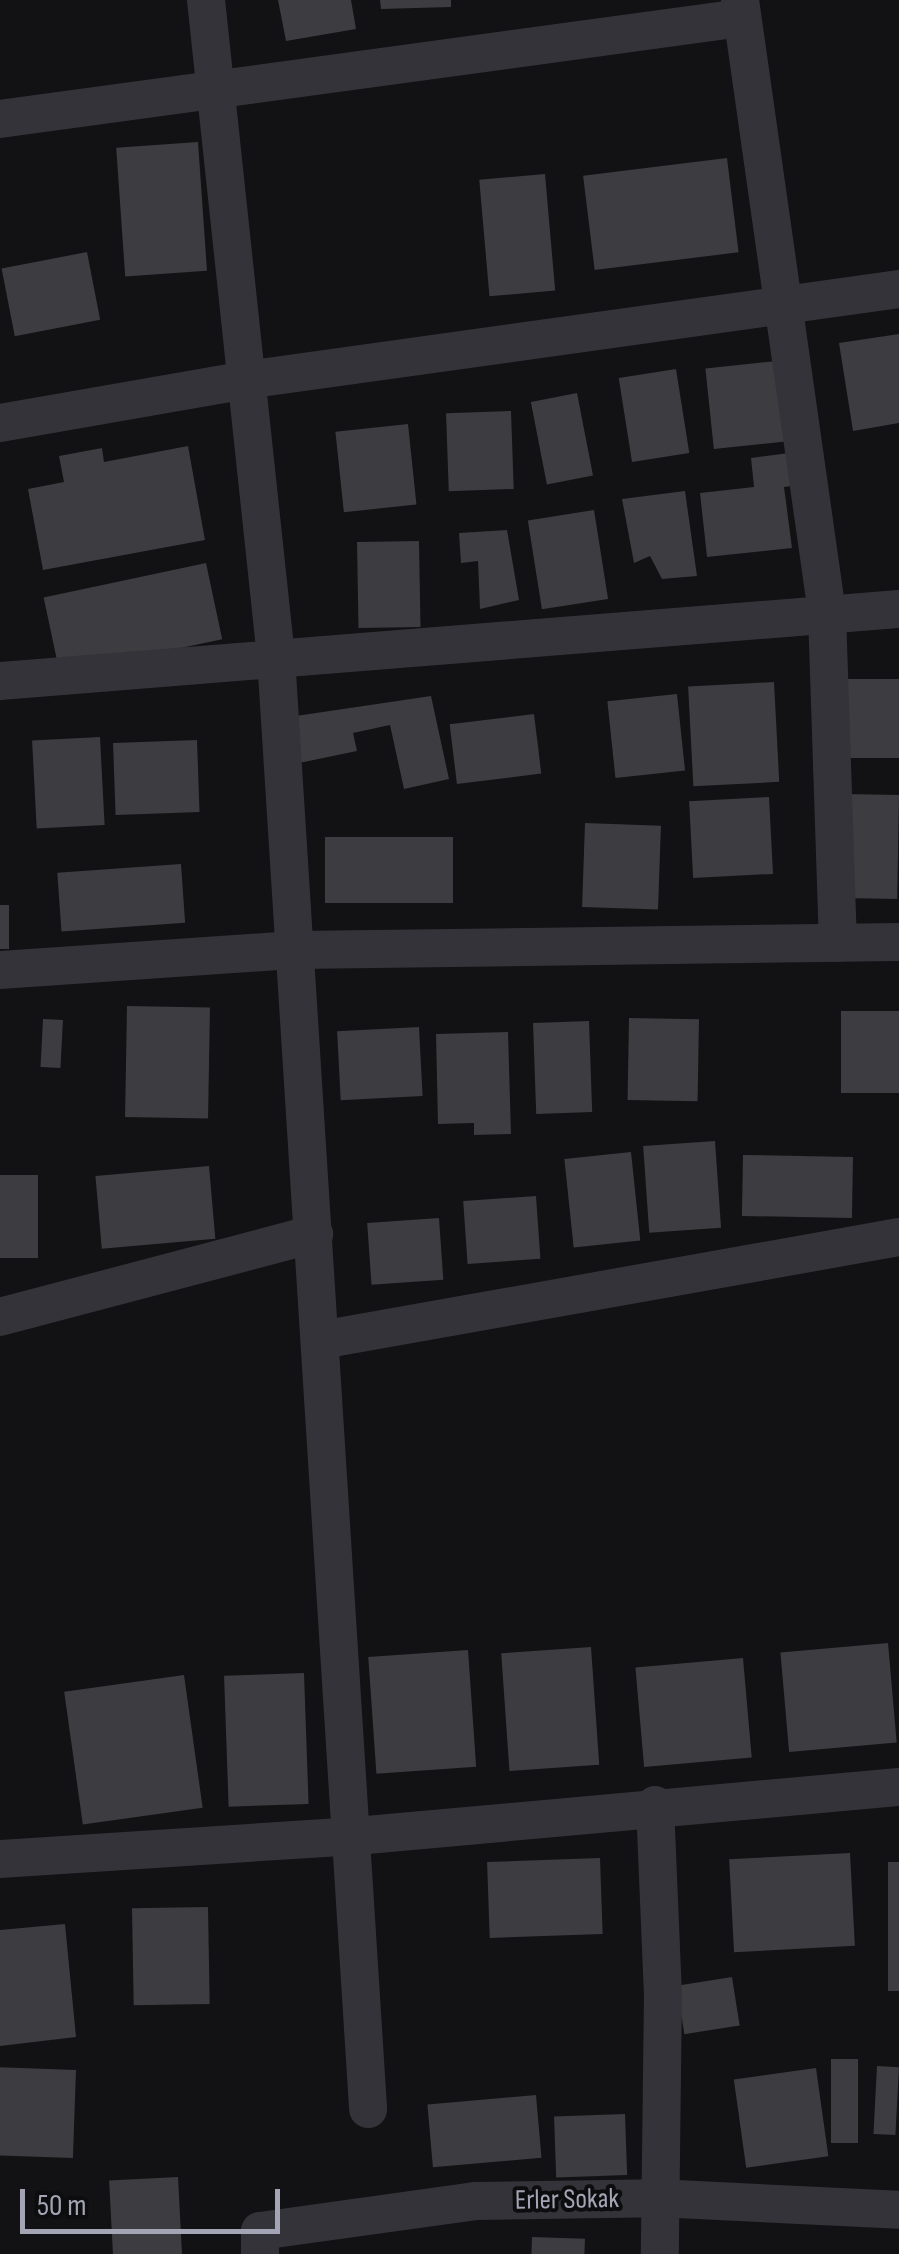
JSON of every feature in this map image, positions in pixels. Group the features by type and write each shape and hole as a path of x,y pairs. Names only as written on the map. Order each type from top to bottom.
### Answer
{"street":[{"path":"206,0 276,657 356,1836 368,2110"},
{"path":"0,119 741,9 780,306 827,613 838,943"},
{"path":"0,422 246,380 899,289"},
{"path":"0,681 899,609"},
{"path":"0,970 296,950 899,942"},
{"path":"0,1317 314,1234"},
{"path":"321,1340 899,1238"},
{"path":"0,1859 356,1836 654,1806 899,1787"},
{"path":"654,1806 663,1992 656,2198 660,2254"},
{"name":"Erler Sokak","path":"260,2254 260,2231 475,2201 656,2198 899,2210"}],"building":[{"path":"278,0 351,0 356,29 286,41"},
{"path":"380,0 451,0 451,7 381,9"},
{"path":"198,142 207,271 125,276 116,148"},
{"path":"727,158 739,252 595,270 583,176"},
{"path":"545,174 555,291 489,296 479,180"},
{"path":"87,252 100,320 15,336 2,269"},
{"path":"899,334 899,423 853,431 839,343"},
{"path":"777,361 785,442 714,449 705,369"},
{"path":"676,369 689,453 632,462 619,378"},
{"path":"577,393 593,475 547,484 531,402"},
{"path":"511,411 514,489 449,491 446,413"},
{"path":"408,424 416,505 344,512 335,432"},
{"path":"188,446 205,540 43,570 28,489 64,482 59,456 102,448 104,462"},
{"path":"797,452 801,485 784,487 792,548 707,557 700,493 754,487 751,458"},
{"path":"685,491 697,576 662,579 650,556 634,563 622,499"},
{"path":"594,510 608,599 542,609 528,520"},
{"path":"507,530 519,600 480,609 478,561 461,563 459,533"},
{"path":"419,541 421,627 359,628 357,542"},
{"path":"206,563 222,639 60,674 44,598"},
{"path":"842,679 899,679 899,758 842,758"},
{"path":"774,682 779,782 693,786 688,687"},
{"path":"677,694 685,771 615,778 607,701"},
{"path":"431,696 449,779 404,789 390,725 353,733 357,751 299,763 289,717"},
{"path":"534,714 541,774 457,784 450,724"},
{"path":"100,737 105,825 37,828 32,741"},
{"path":"197,740 200,812 116,815 113,743"},
{"path":"844,794 899,795 897,899 842,898"},
{"path":"769,797 773,874 693,878 689,801"},
{"path":"585,823 661,826 658,910 582,907"},
{"path":"325,837 453,837 453,903 325,903"},
{"path":"181,864 185,923 61,932 57,873"},
{"path":"0,905 9,905 9,949 0,949"},
{"path":"127,1006 210,1007 208,1118 125,1117"},
{"path":"841,1011 899,1011 899,1093 841,1093"},
{"path":"629,1018 699,1019 698,1101 628,1100"},
{"path":"43,1019 63,1020 60,1068 40,1067"},
{"path":"589,1021 592,1112 536,1114 533,1023"},
{"path":"419,1027 423,1096 341,1100 337,1031"},
{"path":"508,1032 511,1134 474,1135 474,1123 438,1124 436,1034"},
{"path":"715,1141 721,1228 649,1233 643,1146"},
{"path":"631,1152 640,1241 574,1248 564,1159"},
{"path":"743,1155 853,1157 852,1218 742,1216"},
{"path":"209,1166 215,1239 102,1249 95,1176"},
{"path":"0,1175 38,1175 38,1258 0,1258"},
{"path":"536,1196 540,1259 468,1264 463,1201"},
{"path":"439,1218 443,1280 372,1285 367,1223"},
{"path":"888,1643 897,1743 789,1752 780,1652"},
{"path":"591,1647 599,1765 509,1771 501,1653"},
{"path":"468,1650 476,1767 376,1774 368,1657"},
{"path":"743,1658 752,1758 644,1767 635,1667"},
{"path":"304,1673 309,1804 229,1807 224,1676"},
{"path":"184,1675 203,1808 83,1825 64,1692"},
{"path":"850,1853 855,1946 734,1952 729,1859"},
{"path":"600,1858 603,1934 490,1938 487,1862"},
{"path":"888,1862 899,1862 899,1991 888,1991"},
{"path":"208,1907 210,2004 134,2005 132,1908"},
{"path":"65,1924 76,2037 0,2046 0,1930"},
{"path":"732,1977 740,2025 684,2034 677,1986"},
{"path":"831,2059 858,2059 858,2143 831,2143"},
{"path":"877,2066 899,2067 895,2135 873,2134"},
{"path":"0,2067 76,2070 73,2158 0,2155"},
{"path":"816,2068 828,2156 746,2168 734,2080"},
{"path":"536,2095 541,2158 433,2167 427,2104"},
{"path":"625,2114 627,2175 556,2177 554,2116"},
{"path":"178,2177 182,2254 113,2254 109,2181"},
{"path":"532,2237 585,2239 584,2254 531,2254"}]}
